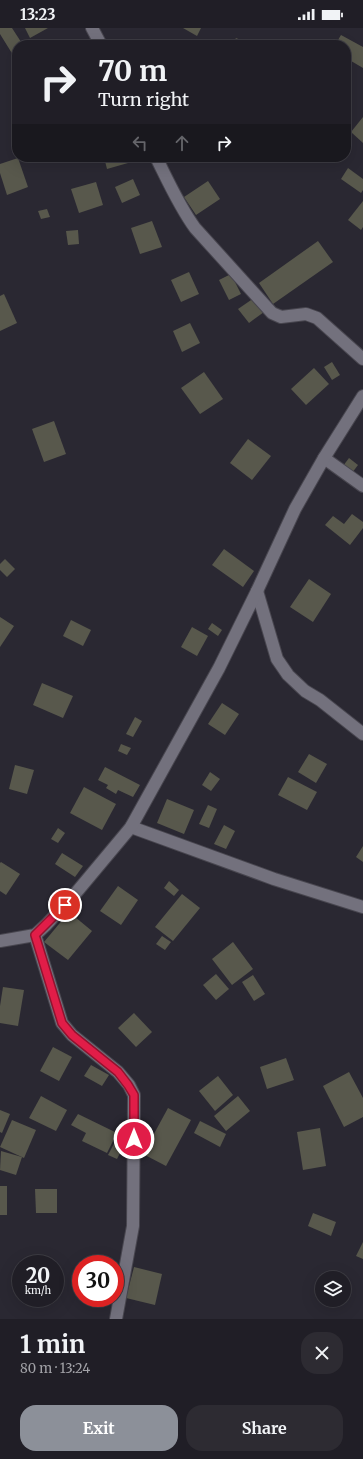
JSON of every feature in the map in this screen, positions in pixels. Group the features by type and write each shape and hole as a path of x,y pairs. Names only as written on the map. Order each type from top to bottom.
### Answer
{"street":[{"path":"92,28 98,40"},
{"path":"158,162 168,183 195,228 272,314 281,317 306,314 317,318 363,358"},
{"path":"0,942 35,935 75,894 131,827 219,668 295,509 324,458 363,396"},
{"path":"324,458 363,486"},
{"path":"257,591 277,659 288,675 305,691 320,700 363,734"},
{"path":"131,827 274,879 363,907"},
{"path":"35,935 62,1023 72,1035 118,1072 134,1095 133,1226 116,1319"}],"building":[{"path":"0,28 12,28 20,40 12,40 12,53 0,34"},
{"path":"25,28 48,28 30,38"},
{"path":"183,28 201,28 197,36"},
{"path":"341,35 350,40 338,40"},
{"path":"351,40 363,47 363,68 351,61"},
{"path":"363,117 363,143 351,132"},
{"path":"12,160 12,162 19,162 28,187 7,195 0,173 0,164"},
{"path":"105,162 128,162 128,163 107,169"},
{"path":"348,168 363,179 363,190 361,193 341,179"},
{"path":"133,179 140,195 122,203 115,187"},
{"path":"208,181 220,199 196,215 184,197"},
{"path":"96,182 103,205 79,213 71,189"},
{"path":"363,201 363,227 361,230 348,220"},
{"path":"47,209 50,217 41,219 38,211"},
{"path":"152,221 162,247 140,254 131,228"},
{"path":"78,230 79,244 68,245 66,231"},
{"path":"318,241 333,262 273,304 259,283"},
{"path":"189,272 199,294 181,302 171,280"},
{"path":"231,274 241,294 229,300 219,280"},
{"path":"4,294 17,323 0,331 0,296"},
{"path":"254,298 264,312 249,323 238,309"},
{"path":"190,323 200,343 182,352 173,331"},
{"path":"332,362 340,375 332,380 324,367"},
{"path":"314,368 329,384 306,405 291,389"},
{"path":"204,372 223,399 200,414 181,388"},
{"path":"54,421 66,454 44,462 32,429"},
{"path":"248,439 271,456 252,480 230,463"},
{"path":"349,458 358,465 352,473 343,466"},
{"path":"352,514 363,522 363,528 350,545 325,525 333,516 344,524"},
{"path":"224,549 254,571 243,587 212,565"},
{"path":"5,559 15,569 7,577 0,570 0,564"},
{"path":"309,579 331,594 313,622 290,607"},
{"path":"0,617 14,626 0,647"},
{"path":"71,620 91,630 83,646 63,636"},
{"path":"212,623 222,630 218,636 208,629"},
{"path":"192,627 208,636 197,656 181,647"},
{"path":"42,683 73,696 63,718 33,705"},
{"path":"222,703 239,714 225,735 208,724"},
{"path":"135,717 142,721 133,737 126,734"},
{"path":"121,744 131,748 127,755 118,751"},
{"path":"309,754 327,764 316,783 298,772"},
{"path":"15,765 34,770 27,794 9,789"},
{"path":"105,767 140,785 133,797 118,790 116,794 106,788 108,785 98,780"},
{"path":"210,772 220,779 211,791 202,785"},
{"path":"288,777 317,792 307,810 278,795"},
{"path":"84,787 116,804 102,830 70,813"},
{"path":"167,799 194,810 184,834 157,823"},
{"path":"208,805 217,809 209,828 199,824"},
{"path":"224,825 235,831 226,849 214,844"},
{"path":"58,828 65,833 58,843 51,839"},
{"path":"363,846 363,862 356,857"},
{"path":"62,853 83,866 75,877 55,864"},
{"path":"1,862 20,874 6,895 0,891"},
{"path":"169,881 179,890 174,896 164,888"},
{"path":"118,886 138,900 121,925 100,911"},
{"path":"182,894 200,908 173,941 155,927"},
{"path":"69,912 92,931 68,960 44,942"},
{"path":"162,936 171,942 165,950 156,944"},
{"path":"233,942 253,969 232,985 212,959"},
{"path":"216,974 229,989 216,1000 203,985"},
{"path":"253,975 265,994 254,1001 242,982"},
{"path":"3,987 24,990 18,1026 0,1023 0,1006"},
{"path":"134,1013 152,1032 136,1047 118,1028"},
{"path":"53,1047 72,1057 59,1081 40,1071"},
{"path":"286,1058 294,1080 267,1089 260,1067"},
{"path":"91,1065 109,1075 102,1086 84,1076"},
{"path":"349,1072 363,1098 363,1117 344,1127 323,1086"},
{"path":"218,1076 233,1095 215,1111 199,1091"},
{"path":"41,1096 67,1110 56,1131 29,1118"},
{"path":"238,1096 250,1111 226,1131 214,1116"},
{"path":"168,1108 191,1120 166,1166 143,1154"},
{"path":"0,1110 10,1114 2,1133 0,1132"},
{"path":"78,1114 117,1133 107,1153 82,1141 86,1133 71,1125"},
{"path":"12,1120 36,1130 24,1158 0,1147"},
{"path":"200,1121 226,1134 220,1147 194,1133"},
{"path":"320,1128 326,1166 303,1170 297,1132"},
{"path":"118,1136 126,1141 117,1159 108,1155"},
{"path":"1,1151 22,1157 16,1175 0,1170"},
{"path":"0,1186 7,1186 7,1215 0,1215"},
{"path":"35,1189 57,1189 57,1213 36,1213"},
{"path":"313,1213 336,1222 331,1236 308,1226"},
{"path":"363,1242 363,1259 356,1256"},
{"path":"134,1267 162,1274 155,1305 126,1298"}],"route":[{"path":"65,905 35,935 62,1023 72,1035 118,1072 134,1095 134,1139"}]}
